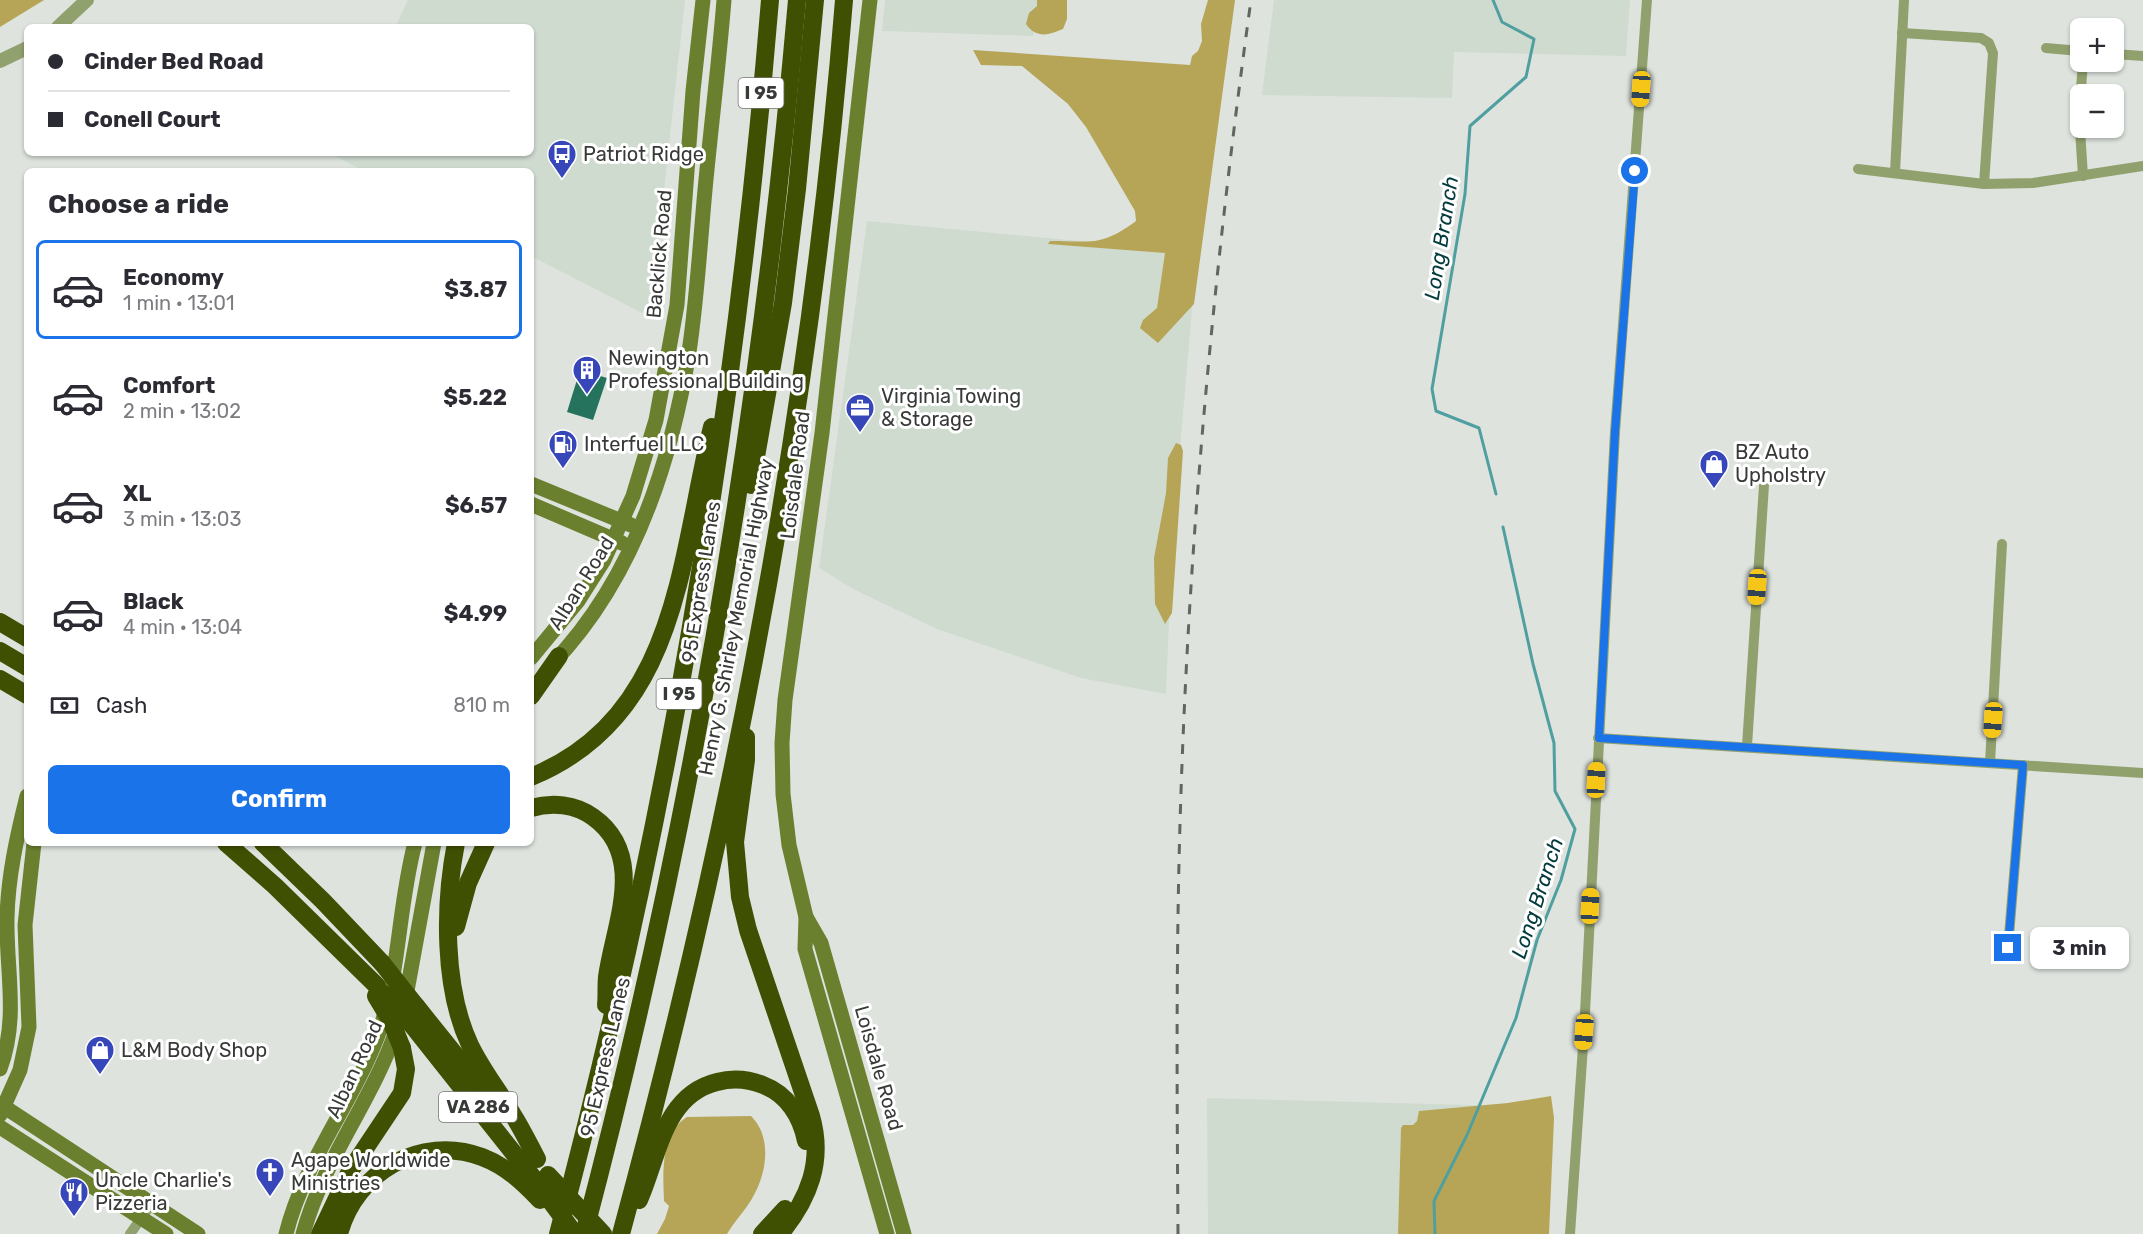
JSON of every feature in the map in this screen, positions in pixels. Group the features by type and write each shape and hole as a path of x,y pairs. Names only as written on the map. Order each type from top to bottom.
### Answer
{"highway":[{"name":"Henry G. Shirley Memorial Highway","path":"558,1234 605,1046 653,828 681,686 735,338 753,185 770,0"},
{"name":"95 Express Lanes","path":"584,1234 607,1149 657,937 720,609 748,433 770,259 797,0"},
{"path":"720,609 757,459 783,303 797,189 815,0"},
{"name":"Henry G. Shirley Memorial Highway","path":"622,1234 687,970 760,631 794,426 821,214 844,0"},
{"path":"534,776 567,760 599,736 625,707 649,669 678,587 699,481 735,338"},
{"path":"0,622 24,636"},
{"path":"0,651 24,665"},
{"path":"534,692 559,656"},
{"path":"0,679 24,693"},
{"path":"747,688 746,760 735,829 738,882 748,930 811,1116 817,1143 815,1170 808,1189 780,1234"},
{"path":"534,808 564,805 587,813 609,832 622,859 622,903 607,978 605,1046"},
{"name":"VA 286","path":"229,846 381,990 412,1025 544,1189 573,1234"},
{"name":"VA 286","path":"266,846 382,963 410,1006 537,1159 544,1189"},
{"path":"456,846 448,928 457,1005 469,1043 483,1070 513,1114 537,1159"},
{"path":"452,968 456,924 463,897 484,846"},
{"path":"320,1234 350,1171 402,1093 406,1069 402,1048 381,990"},
{"path":"622,1234 650,1176 662,1138 676,1110 689,1096 703,1087 720,1081 736,1079 763,1085 786,1100 797,1114 806,1140 804,1169 795,1190 784,1210 762,1234"},
{"path":"339,1234 350,1205 369,1181 395,1162 427,1152 450,1150 482,1157 544,1189 603,1234"},
{"path":"551,1234 566,1205"}],"main road":[{"name":"Backlick Road","path":"614,540 651,436 662,395 672,338 690,154 694,80 704,0"},
{"name":"Backlick Road","path":"639,528 665,457 689,352 724,0"},
{"name":"Loisdale Road","path":"870,0 821,441 783,720 782,753 786,821 806,917 805,949 887,1234"},
{"path":"534,485 639,528"},
{"path":"534,505 630,547"},
{"name":"Alban Road","path":"534,682 559,656 597,605 639,528"},
{"name":"Alban Road","path":"534,654 588,587 614,540"},
{"path":"0,1069 11,1023 7,938 8,896 14,851 24,809"},
{"path":"34,846 25,924 29,1027 20,1070 1,1108 198,1234"},
{"name":"Alban Road","path":"286,1234 307,1174 378,1035 381,990 414,846"},
{"name":"Alban Road","path":"303,1234 312,1201 384,1064 410,1006 434,846"},
{"name":"Loisdale Road","path":"806,917 821,943 904,1234"},
{"path":"0,1127 166,1234"}],"street":[{"path":"61,24 87,0"},
{"path":"1570,1234 1584,1032 1615,432 1647,0"},
{"path":"1895,172 1904,0"},
{"path":"1902,33 1982,38 1989,43 1993,53 1984,184"},
{"path":"2046,48 2070,50"},
{"path":"0,61 24,49"},
{"path":"2124,55 2143,56"},
{"path":"2082,72 2079,115 2083,176"},
{"path":"1858,169 1984,184 2033,183 2143,166"},
{"path":"1747,746 1764,485"},
{"path":"1990,763 2002,544"},
{"path":"1599,738 2143,773"},
{"path":"2008,948 2023,765"},
{"path":"130,1234 152,1203"}],"shaded area":[{"path":"0,0 44,0 0,27"},
{"name":"Patriot Ridge","path":"408,0 685,0 650,317 534,258 534,168 358,168 335,156 534,156 534,24 396,24"},
{"path":"885,0 1040,0 1033,36 882,31"},
{"path":"1037,0 1067,0 1067,19 1063,29 1053,33 1038,34 1030,29 1026,24 1029,13 1037,6"},
{"path":"1208,0 1235,0 1194,304 1158,343 1140,328 1143,320 1157,308 1165,253 1048,244 1050,241 1086,242 1104,239 1136,221 1135,211 1086,127 1068,104 1022,66 981,65 973,50 1190,65 1192,56 1198,51 1202,41 1201,24"},
{"path":"1274,0 1630,0 1626,56 1454,52 1452,98 1262,95"},
{"path":"867,221 1197,252 1173,530 1166,694 1081,678 937,629 855,590 819,568"},
{"path":"1176,443 1181,445 1183,451 1172,613 1165,624 1155,604 1154,558 1166,493 1168,458"},
{"path":"1551,1096 1554,1118 1549,1234 1398,1234 1401,1128 1403,1125 1413,1125 1417,1121 1419,1111 1508,1103"},
{"path":"1207,1098 1545,1107 1538,1234 1208,1234"},
{"path":"751,1116 758,1124 765,1144 762,1175 754,1195 727,1234 657,1234 669,1206 664,1201 665,1155 672,1133 678,1124 687,1117"}],"building":[{"name":"Newington Professional Building","path":"580,370 607,378 593,420 567,412"}],"waterway":[{"name":"Long Branch","path":"1493,0 1502,22 1534,39 1526,77 1470,126 1465,194 1432,389 1436,411 1479,428 1496,494"},
{"name":"Long Branch","path":"1435,1234 1434,1201 1467,1135 1516,1018 1537,940 1561,880 1575,829 1555,791 1554,743 1533,664 1503,527"}],"railway":[{"path":"1178,1234 1179,875 1189,617 1214,308 1251,0"}],"place":[{"name":"Patriot Ridge","path":"562,180"},
{"name":"Newington Professional Building","path":"587,396"},
{"name":"Virginia Towing & Storage","path":"860,434"},
{"name":"Interfuel LLC","path":"563,470"},
{"name":"BZ Auto Upholstry","path":"1714,490"},
{"name":"L&M Body Shop","path":"100,1076"},
{"name":"Agape Worldwide Ministries","path":"270,1198"},
{"name":"Uncle Charlie's Pizzeria","path":"74,1218"}],"route":[{"path":"1635,171 1615,432 1612,524 1599,738 2023,765 2008,948"}]}
